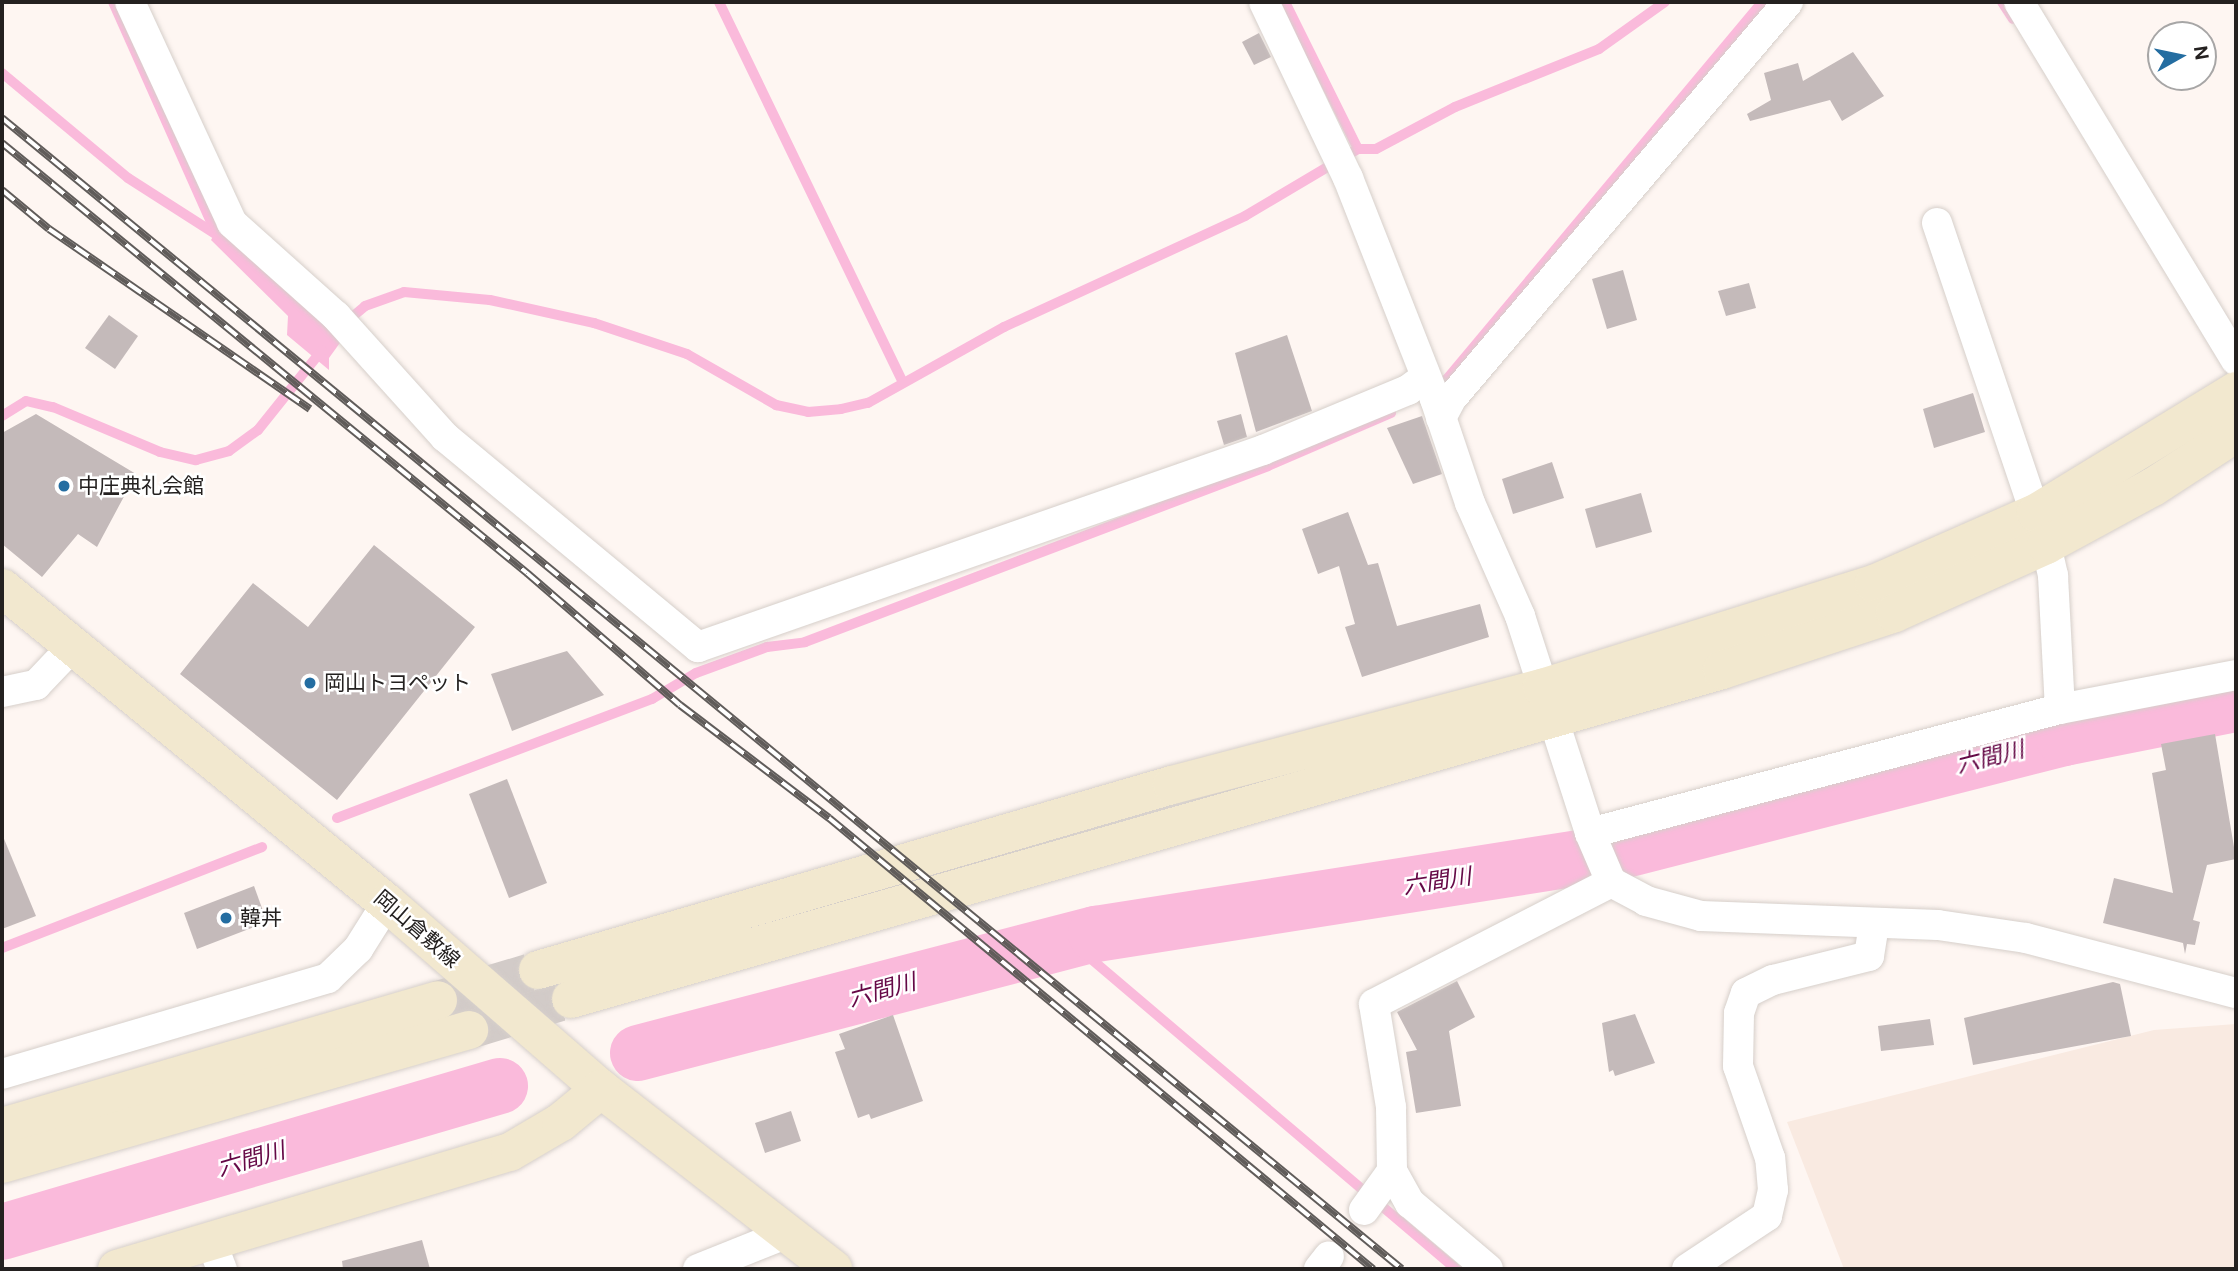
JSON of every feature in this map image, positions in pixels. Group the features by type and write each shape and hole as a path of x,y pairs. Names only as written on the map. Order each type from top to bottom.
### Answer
{"street":[{"path":"130,2 232,223 344,325 445,438 698,647 1263,450 1408,390 1451,399 1788,2"},
{"path":"1264,2 1339,159 1432,395 1470,503 1520,616 1591,837 1607,876 1646,901 1701,916 1938,925 2026,938 2236,993"},
{"path":"2019,2 2236,360"},
{"path":"1937,223 2041,529 2053,576 2060,709"},
{"path":"538,970 1133,796 1547,703 1895,613 2041,529 2236,391"},
{"path":"2041,529 2153,487 2236,433"},
{"name":"岡山倉敷線","path":"2,587 387,903 601,1089 833,1269"},
{"path":"2,692 36,685 75,645"},
{"path":"1591,837 2060,709 2236,676"},
{"path":"570,999 1547,703"},
{"path":"1488,1269 1410,1203 1375,1195 1391,1107 1374,1004 1607,876"},
{"path":"2,1074 328,978 358,949 387,903"},
{"path":"1688,1269 1767,1216 1773,1190 1770,1158 1738,1066 1739,1013 1746,993 1773,980 1869,956 1874,923"},
{"path":"2,1127 438,1000"},
{"path":"2,1164 469,1030"},
{"path":"117,1269 217,1255 510,1152 561,1122 601,1089"},
{"path":"698,1269 788,1233"}],"shaded area":[{"path":"219,226 342,340 329,358 329,370 287,335 288,316 211,240"},
{"path":"2236,1024 2236,1269 1844,1269 1787,1122 2154,1030"}],"building":[{"path":"1259,33 1271,57 1254,65 1242,42"},
{"path":"1853,52 1884,96 1842,121 1830,100 1750,121 1747,114 1771,100 1764,73 1798,63 1803,81"},
{"path":"1623,270 1637,320 1607,329 1592,279"},
{"path":"1749,283 1756,308 1726,316 1718,291"},
{"path":"109,315 138,336 115,369 85,348"},
{"path":"1287,335 1312,411 1256,432 1235,353"},
{"path":"1973,393 1985,432 1934,448 1923,409"},
{"path":"36,414 136,474 97,547 78,534 42,577 2,544 2,433"},
{"path":"1241,414 1247,437 1224,445 1217,421"},
{"path":"1422,416 1442,474 1413,484 1387,428"},
{"path":"1552,462 1564,498 1513,514 1502,479"},
{"path":"1641,493 1652,532 1596,548 1585,509"},
{"path":"1348,512 1368,565 1378,563 1397,626 1480,604 1489,637 1362,677 1345,627 1355,624 1339,566 1318,574 1302,529"},
{"path":"374,545 475,627 337,800 180,674 253,583 308,627"},
{"path":"567,651 604,695 512,731 491,674"},
{"path":"2215,734 2236,859 2207,865 2193,920 2200,922 2195,945 2187,944 2185,954 2183,943 2103,923 2114,878 2173,893 2152,773 2166,770 2161,744"},
{"path":"507,779 547,883 509,898 469,794"},
{"path":"2,834 36,916 2,929"},
{"name":"韓丼","path":"254,886 267,922 197,949 184,913"},
{"path":"1457,981 1475,1017 1449,1031 1461,1106 1416,1113 1406,1052 1417,1050 1397,1012"},
{"path":"2113,982 2120,984 2131,1036 1973,1065 1964,1018"},
{"path":"1635,1014 1655,1063 1615,1076 1613,1070 1609,1072 1602,1023"},
{"path":"893,1015 923,1101 871,1119 869,1114 858,1118 835,1052 845,1049 839,1034"},
{"path":"1930,1019 1934,1045 1881,1051 1878,1026"},
{"path":"791,1111 801,1141 765,1153 755,1123"},
{"path":"422,1240 430,1269 343,1269 342,1261"}],"waterway":[{"path":"113,2 214,229"},
{"path":"719,2 903,382"},
{"path":"1285,2 1358,149"},
{"path":"345,323 365,306 404,292 490,300 594,323 687,354 776,405 808,412 868,403 1004,327 1245,216 1358,149 1376,149 1455,107 1599,49 1665,2"},
{"path":"1435,388 1447,379 1762,2"},
{"path":"2002,2 2013,19"},
{"path":"2,73 128,178 225,240"},
{"path":"2,416 26,401 53,407 160,452 196,460 229,451 258,430 322,350"},
{"path":"337,818 652,699 696,673 767,647 805,642 1268,466 1391,413"},
{"name":"六間川","path":"638,1053 1096,934 1617,852 2064,738 2236,704"},
{"path":"2,948 262,847"},
{"path":"1070,941 1456,1269"},
{"name":"六間川","path":"2,1232 500,1086"}],"tunnel":[{"path":"438,1000 538,970"},
{"path":"469,1030 571,999"}],"railway":[{"path":"2,118 1402,1269"},
{"path":"2,143 527,573 680,705 829,818 1373,1269"},
{"path":"2,190 49,229 310,409"}],"place":[{"name":"中庄典礼会館","path":"64,486"},
{"name":"岡山トヨペット","path":"310,683"},
{"name":"韓丼","path":"226,918"}]}
